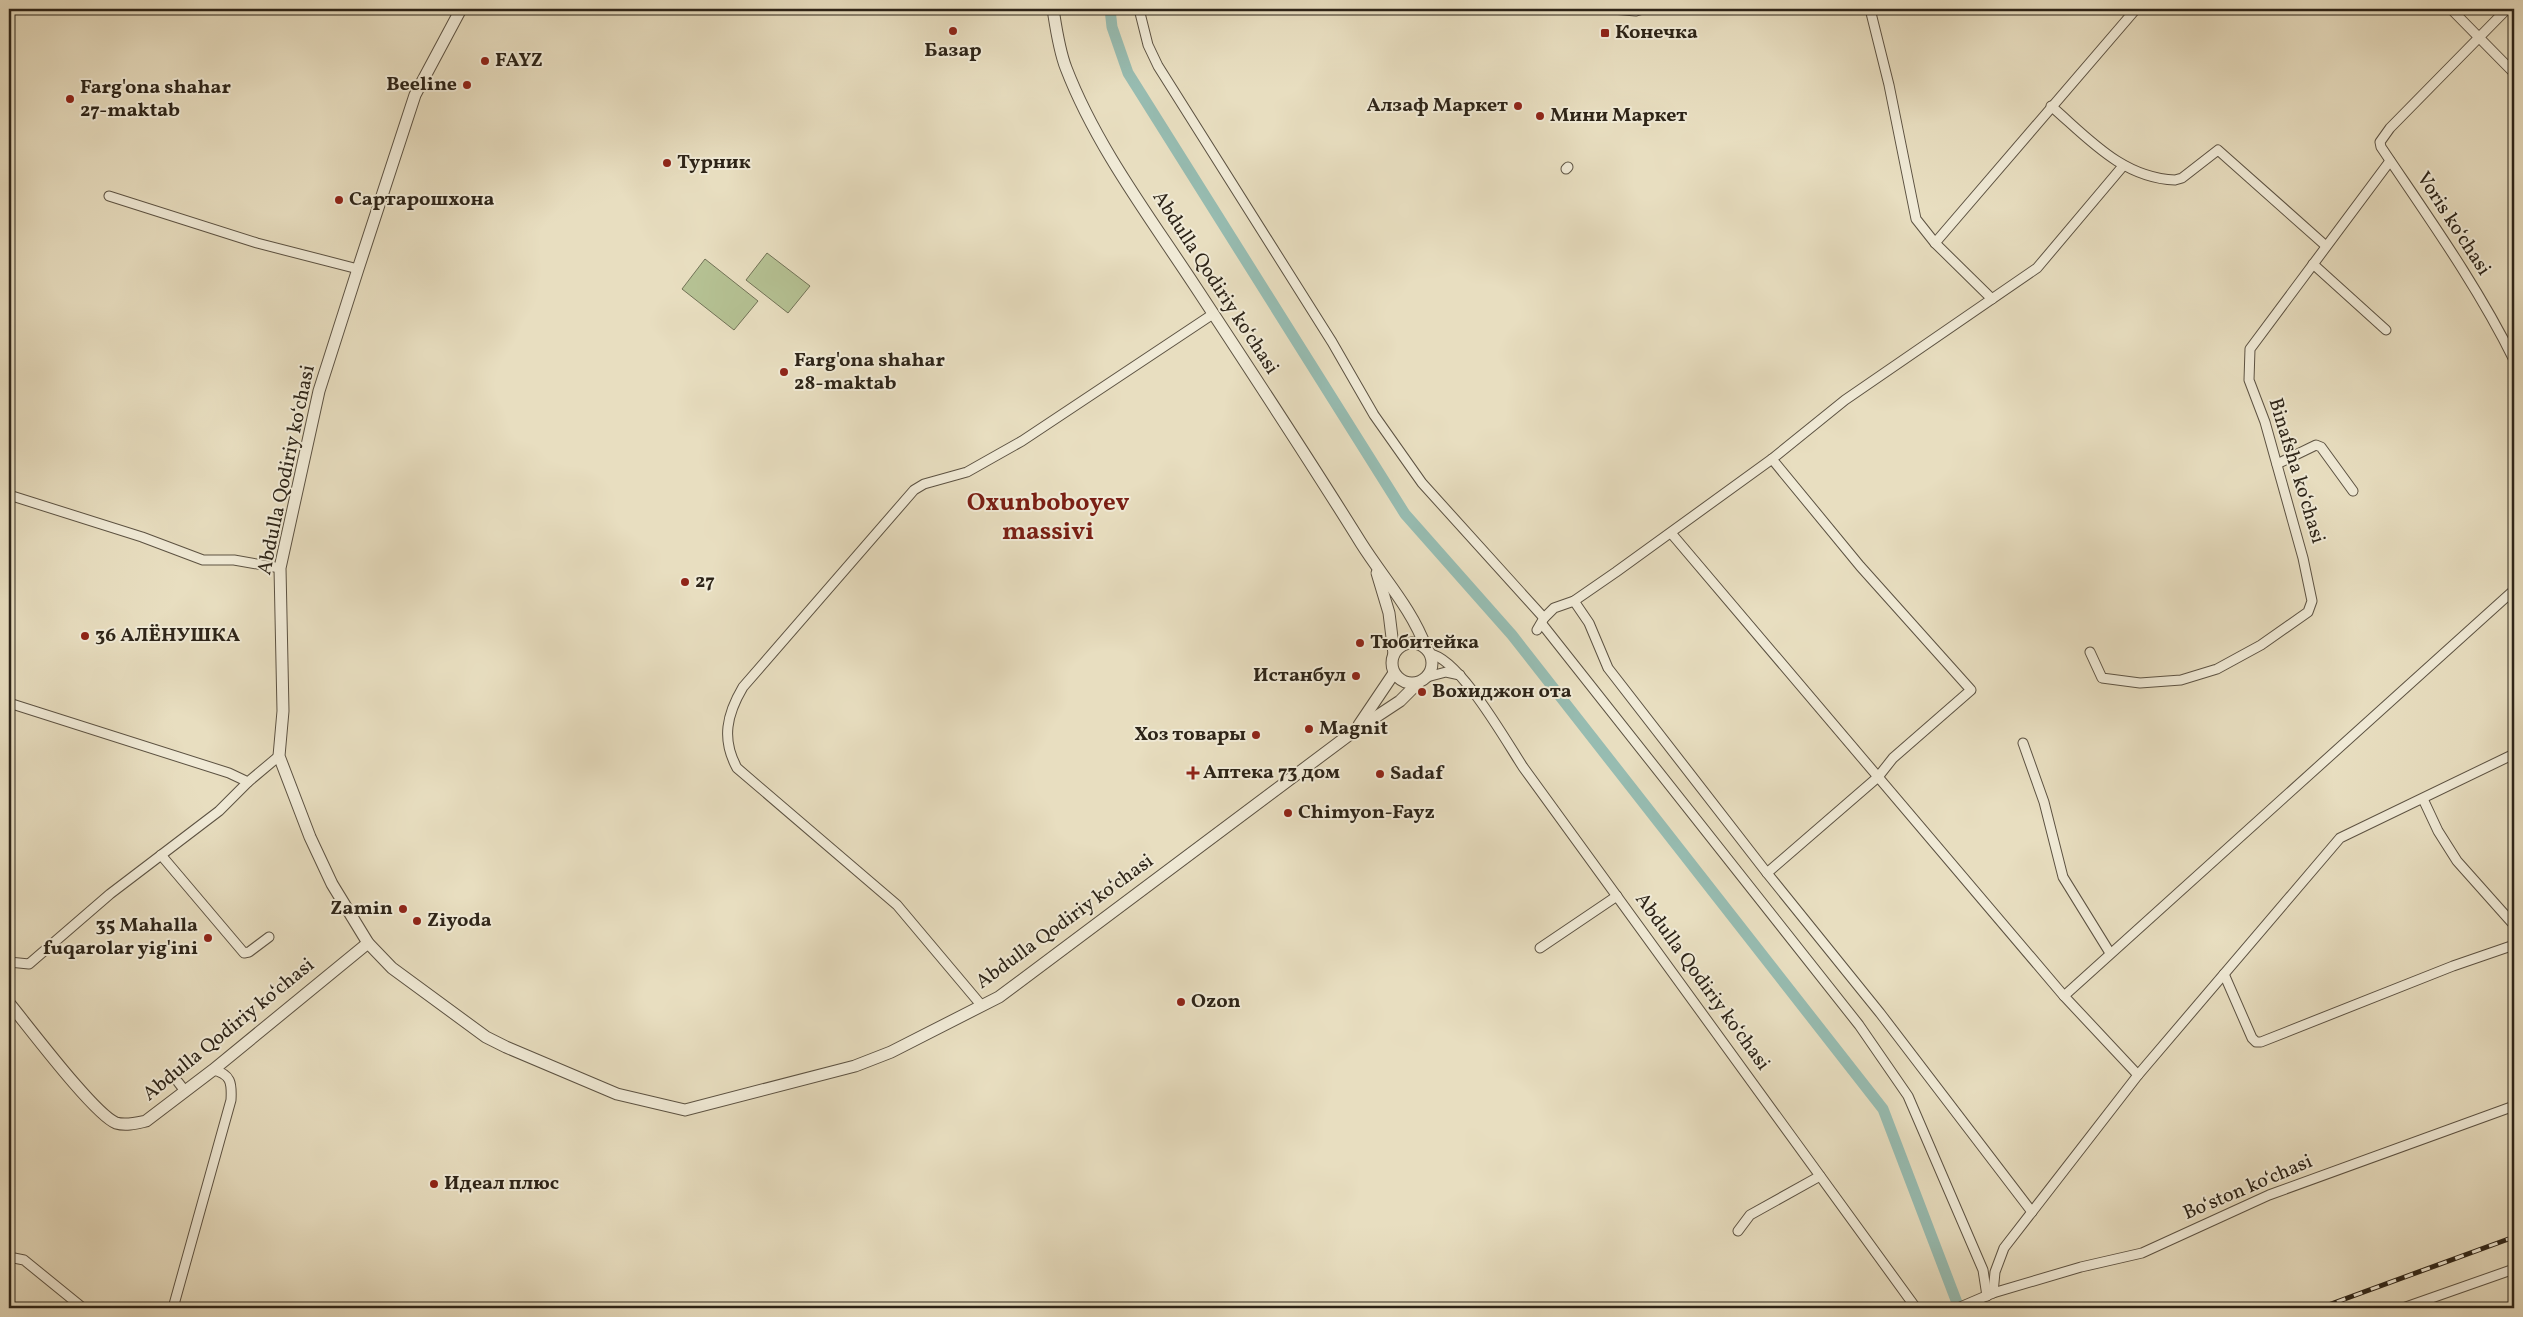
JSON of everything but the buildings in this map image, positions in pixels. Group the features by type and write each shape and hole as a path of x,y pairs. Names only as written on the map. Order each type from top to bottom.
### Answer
{"street":[{"name":"Abdulla Qodiriy koʻchasi","path":"461,9 415,95 319,391 280,568 283,711 279,756 310,837 332,884 368,943 392,968 486,1037 617,1094 684,1110 855,1066 891,1052 999,997 1355,730 1400,701 1422,680"},
{"name":"Abdulla Qodiriy koʻchasi","path":"1054,9 1065,66 1081,103 1140,204 1320,476 1374,564 1415,622 1428,651"},
{"path":"1139,9 1148,45 1158,66 1332,342 1374,415 1422,483 1541,624 1860,1025 1908,1096 1983,1270 1990,1295"},
{"path":"1612,9 1636,11 1643,9"},
{"path":"1870,9 1889,85 1916,219 1935,243 1992,299"},
{"path":"1935,243 2136,9"},
{"path":"2451,9 2514,73"},
{"path":"2478,36 2507,9"},
{"name":"Voris koʻchasi","path":"2478,36 2381,138 2381,148 2423,207 2491,314 2514,360"},
{"path":"2051,106 2122,166 2175,180 2182,178 2218,150 2326,246"},
{"name":"Binafsha koʻchasi","path":"2090,652 2102,678 2148,682 2181,680 2217,669 2261,645 2308,612 2312,601 2303,558 2265,422 2249,380 2250,349 2390,161"},
{"path":"1541,624 1554,608 1574,601 1671,533 1772,459 1846,400 2037,268 2122,166"},
{"path":"110,196 257,243 358,269"},
{"path":"2313,264 2386,330"},
{"path":"982,1006 892,901 737,768 730,753 726,737 731,710 743,687 914,490 924,484 967,472 1022,441 1213,314"},
{"path":"2277,464 2316,445 2321,447 2354,491"},
{"path":"1767,873 1878,777 1893,758 1972,690 1860,566 1772,459"},
{"path":"9,495 142,537 202,560 234,560 280,568"},
{"path":"1671,533 2064,996 2138,1075"},
{"name":"Abdulla Qodiriy koʻchasi","path":"1355,730 1394,673 1392,660 1394,654 1389,613 1374,564"},
{"path":"2064,996 2514,590"},
{"path":"1574,601 1589,623 1608,668 1767,873 1880,1013 2032,1212"},
{"name":"Abdulla Qodiriy koʻchasi","path":"1394,654 1403,645 1409,643 1421,645 1428,651 1443,658 1460,675 1617,896 1916,1308"},
{"path":"1422,680 1432,666 1428,651"},
{"path":"1394,673 1404,682 1422,680 1446,672 1460,675"},
{"path":"9,703 229,773 248,782"},
{"path":"2023,743 2044,802 2063,877 2110,954"},
{"path":"1990,1295 1995,1272 2004,1248 2138,1075 2340,838 2514,754"},
{"path":"9,962 29,964 65,931 220,811 248,782 279,756"},
{"path":"2423,798 2438,831 2457,861 2514,925"},
{"path":"161,855 244,953 249,952 268,937"},
{"path":"1540,948 1617,896"},
{"name":"Abdulla Qodiriy koʻchasi","path":"9,1003 81,1091 115,1122 130,1124 146,1121 181,1086 213,1070 368,943"},
{"path":"2224,974 2252,1038 2256,1042 2262,1042 2453,966 2514,945"},
{"path":"173,1308 231,1100 231,1082 229,1077 223,1072 213,1070"},
{"name":"Boʻston koʻchasi","path":"1958,1308 1990,1295 2081,1267 2142,1253 2269,1195 2514,1106"},
{"path":"1738,1231 1750,1215 1820,1176"},
{"path":"9,1257 24,1260 83,1308"},
{"path":"2403,1308 2514,1268"}],"green space":[{"path":"767,253 810,286 788,313 746,280"},
{"path":"705,259 758,301 734,330 682,289"}],"waterway":[{"path":"1110,9 1112,27 1128,73 1405,514 1512,635 1883,1109 1959,1308"},
{"path":"2506,1308 2514,1305"}],"railway":[{"path":"2320,1308 2514,1237"}],"place":[{"name":"Базар","path":"953,31"},
{"name":"Конечка","path":"1605,33"},
{"name":"FAYZ","path":"485,61"},
{"name":"Beeline","path":"467,85"},
{"name":"Farg'ona shahar 27-maktab","path":"70,99"},
{"name":"Алзаф Маркет","path":"1518,106"},
{"name":"Мини Маркет","path":"1540,116"},
{"name":"Турник","path":"667,163"},
{"name":"Сартарошхона","path":"339,200"},
{"name":"Farg'ona shahar 28-maktab","path":"784,372"},
{"name":"27","path":"685,582"},
{"name":"36 АЛЁНУШКА","path":"85,636"},
{"name":"Тюбитейка","path":"1360,643"},
{"name":"Истанбул","path":"1356,676"},
{"name":"Вохиджон ота","path":"1422,692"},
{"name":"Magnit","path":"1309,729"},
{"name":"Хоз товары","path":"1256,735"},
{"name":"Аптека 73 дом","path":"1193,773"},
{"name":"Sadaf","path":"1380,774"},
{"name":"Chimyon-Fayz","path":"1288,813"},
{"name":"Zamin","path":"403,909"},
{"name":"Ziyoda","path":"417,921"},
{"name":"35 Mahalla fuqarolar yig'ini","path":"208,938"},
{"name":"Ozon","path":"1181,1002"},
{"name":"Идеал плюс","path":"434,1184"}],"district":[{"name":"Oxunboboyev massivi","path":"1048,518"}]}
